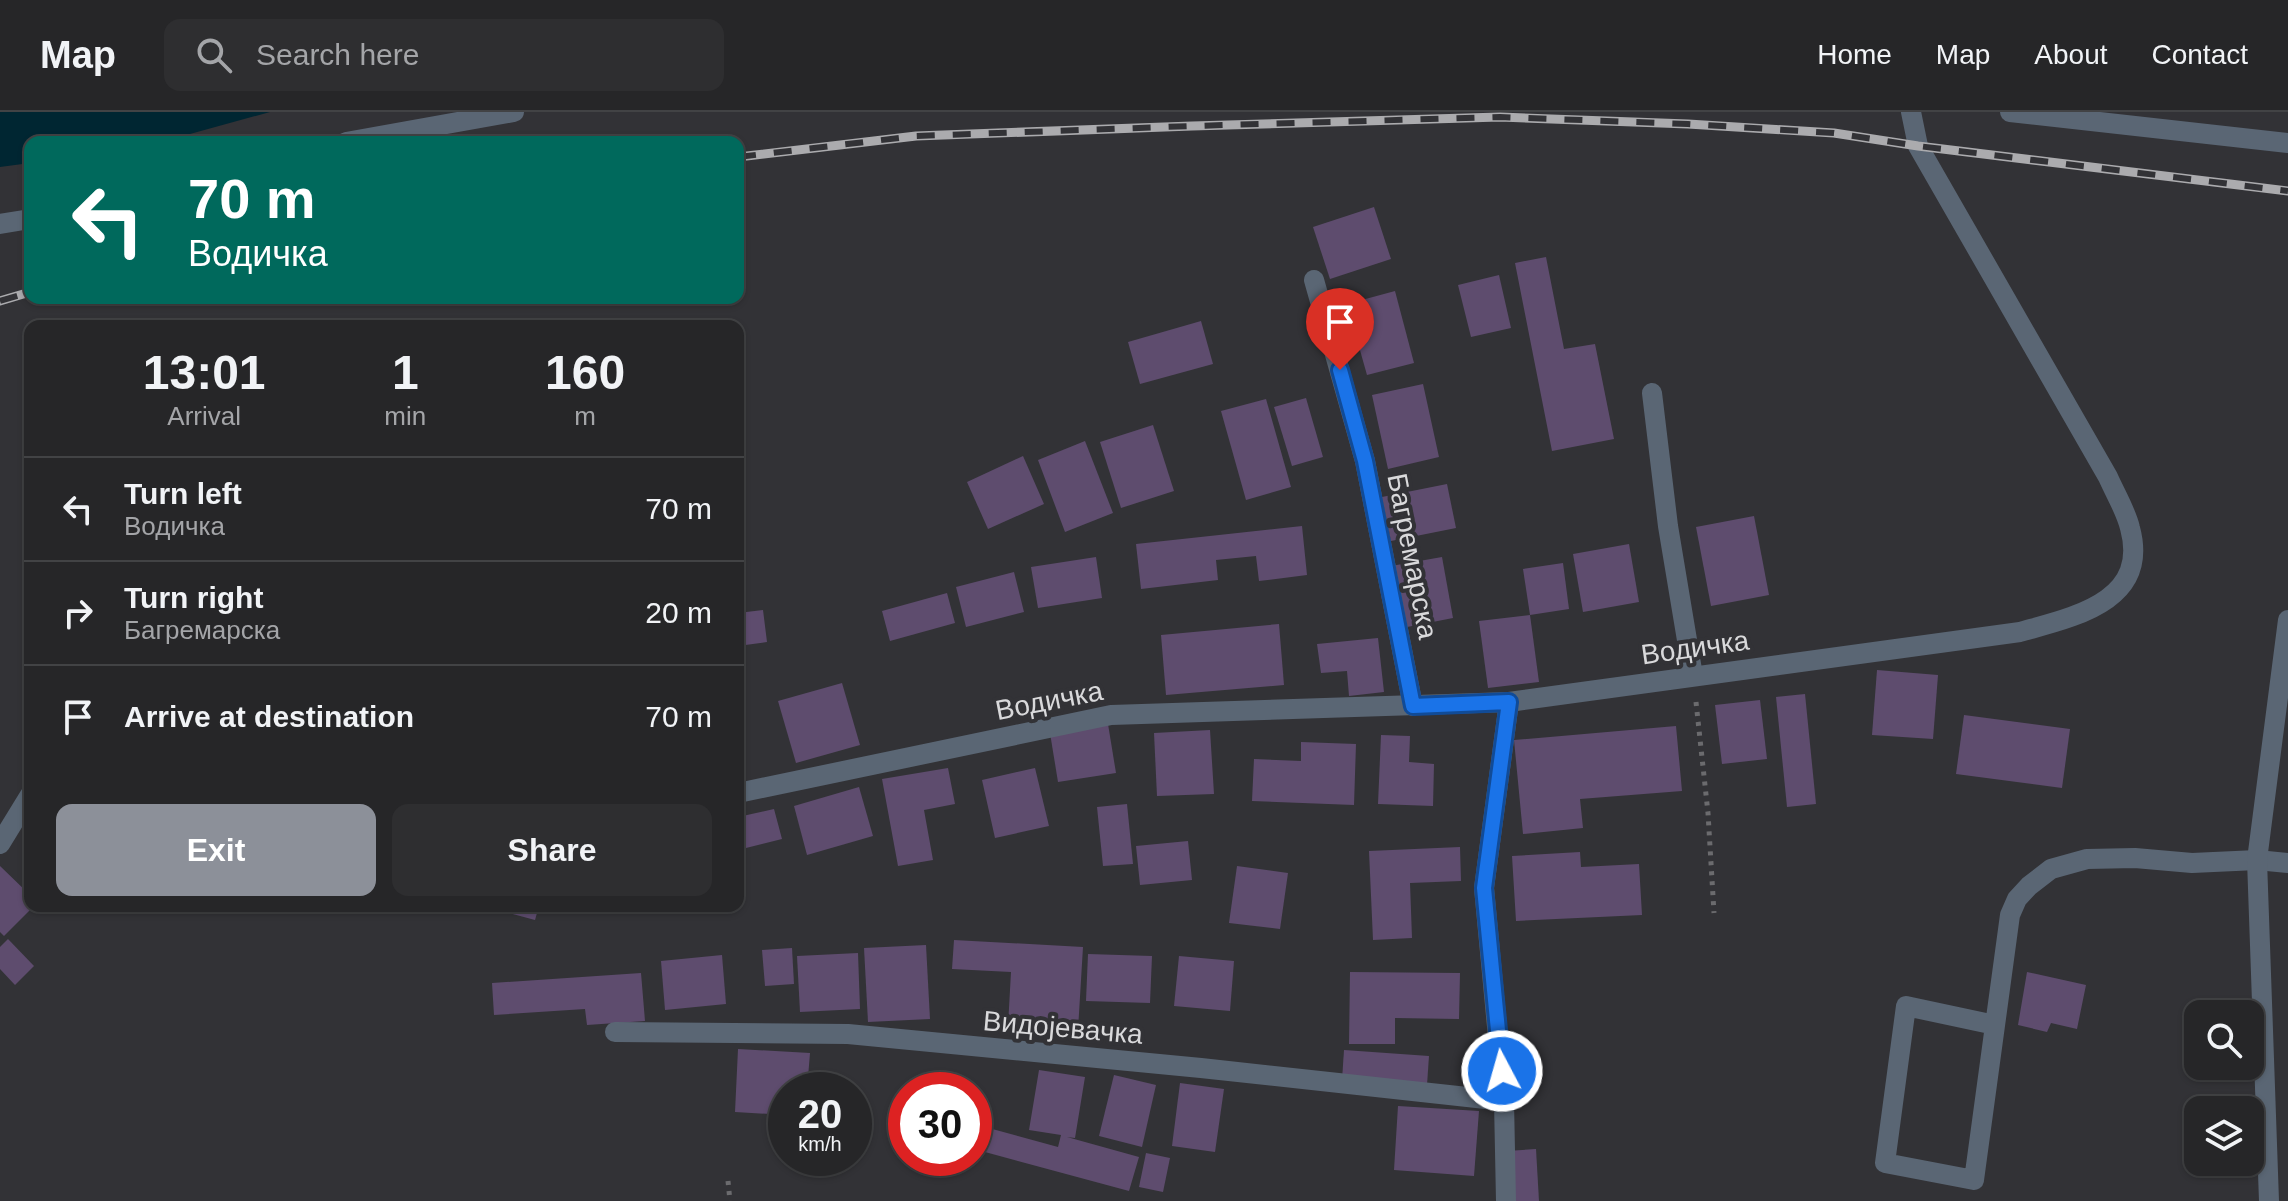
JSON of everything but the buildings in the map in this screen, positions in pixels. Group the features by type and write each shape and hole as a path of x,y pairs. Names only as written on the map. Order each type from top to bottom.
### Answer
{"street":[{"path":"380,136 514,112"},
{"name":"Водичка","path":"744,792 1111,715 1509,702 2020,632 2097,607 2117,592 2130,572 2134,550 2130,527 2108,477 1918,146 1911,112"},
{"path":"2010,112 2288,143"},
{"path":"0,224 24,220"},
{"name":"Багремарска","path":"1314,280 1365,461 1413,706"},
{"path":"1652,393 1668,526 1693,676"},
{"path":"2275,1195 2257,860 2288,620"},
{"path":"1506,1201 1504,1101 1484,888 1509,702"},
{"path":"0,844 24,805"},
{"path":"1995,1025 1906,1006 1885,1163 1974,1180 2010,915 2017,899 2051,869 2087,859 2288,863"},
{"name":"Видојевачка","path":"615,1032 848,1034 1504,1101"}],"path":[{"path":"1693,676 1708,813 1714,913"},
{"path":"728,1181 730,1201"}],"water":[{"path":"0,112 270,112 183,136 24,136 24,164 0,167"}],"railway":[{"path":"744,156 916,136 1500,117 1834,133 2288,191"},
{"path":"0,301 24,294"}],"route":[{"path":"1340,370 1365,461 1413,706 1509,702 1484,888 1502,1071"}]}
